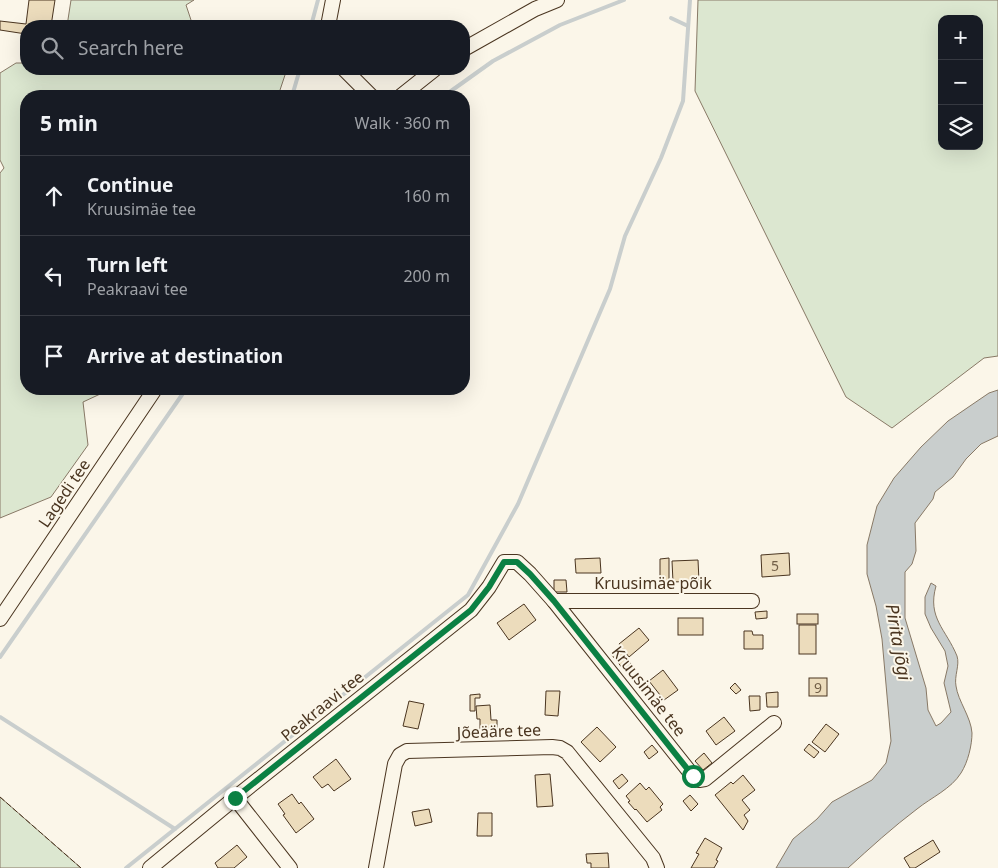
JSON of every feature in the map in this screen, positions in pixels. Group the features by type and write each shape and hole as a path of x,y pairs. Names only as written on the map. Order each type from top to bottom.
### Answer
{"street":[{"path":"329,20 333,0"},
{"path":"470,46 528,13 556,0"},
{"path":"350,75 365,90"},
{"path":"408,90 427,75"},
{"name":"Lagedi tee","path":"1,617 151,395"},
{"name":"Kruusimäe tee","path":"504,562 517,562 530,574 554,601 693,776 699,780 706,779 774,723"},
{"name":"Peakraavi tee","path":"150,868 471,610 489,587 504,562"},
{"name":"Kruusimäe põik","path":"554,601 752,601"},
{"name":"Jõeääre tee","path":"376,868 395,764 400,755 407,751 552,747 560,748 567,752 653,858 657,868"},
{"path":"235,798 290,868"}],"green space":[{"path":"71,0 194,0 186,5 191,20 68,20"},
{"path":"698,0 998,0 998,356 984,358 892,428 846,397 695,91"},
{"path":"16,63 20,63 20,75 285,75 280,90 20,90 20,395 98,395 83,402 88,445 51,497 0,518 0,173 4,168 0,160 0,73"},
{"path":"0,797 81,868 0,868"}],"water":[{"name":"Pirita jõgi","path":"998,390 998,436 981,444 966,459 953,477 935,492 933,499 915,523 916,551 912,564 905,572 905,618 926,688 928,710 936,726 951,712 944,683 948,666 945,651 925,614 925,597 931,583 936,586 934,607 939,623 957,656 956,686 971,727 971,743 966,764 952,784 899,823 848,868 776,868 793,839 817,819 832,802 872,780 886,763 891,741 882,639 876,606 867,574 867,545 877,506 894,478 921,447 948,421 989,393"}],"building":[{"path":"29,0 55,0 52,20 26,20"},
{"path":"0,21 20,23 20,33 0,30"},
{"path":"789,553 790,575 762,577 761,555"},
{"path":"600,558 601,573 576,573 575,559"},
{"path":"669,558 669,583 660,583 660,559"},
{"path":"698,560 699,581 673,582 672,561"},
{"path":"554,580 566,580 567,592 554,592"},
{"path":"524,604 536,620 509,640 497,623"},
{"path":"767,611 767,618 756,619 755,612"},
{"path":"797,614 818,614 818,624 797,624"},
{"path":"678,618 703,618 703,635 678,635"},
{"path":"799,625 816,625 816,654 799,654"},
{"path":"639,628 649,640 629,657 619,644"},
{"path":"744,631 752,631 753,635 763,635 763,649 744,649"},
{"path":"619,648 631,664 624,670 611,654"},
{"path":"663,670 678,690 664,700 649,681"},
{"path":"809,678 827,678 827,696 809,696"},
{"path":"735,683 741,690 736,694 730,688"},
{"path":"546,691 560,691 558,716 545,715"},
{"path":"778,692 778,707 767,707 766,693"},
{"path":"480,694 480,698 475,698 475,711 470,711 470,695"},
{"path":"749,696 760,696 760,710 750,711"},
{"path":"409,701 424,704 418,729 403,726"},
{"path":"490,705 491,720 497,720 497,730 480,730 480,719 477,719 476,706"},
{"path":"724,717 735,731 716,745 706,731"},
{"path":"826,724 839,734 825,752 812,742"},
{"path":"597,727 616,747 600,762 581,742"},
{"path":"809,744 819,752 814,758 804,750"},
{"path":"652,745 658,752 649,759 644,752"},
{"path":"704,753 712,763 703,770 695,761"},
{"path":"336,759 351,779 334,791 328,784 322,788 313,777"},
{"path":"550,774 553,806 537,807 535,775"},
{"path":"622,774 628,781 619,789 613,781"},
{"path":"743,775 755,790 742,800 750,810 744,815 748,821 743,830 715,795 731,782 733,784"},
{"path":"640,783 646,790 649,787 663,804 660,807 662,810 647,822 628,802 630,801 626,796"},
{"path":"292,794 314,819 296,833 283,815 285,814 278,804"},
{"path":"690,795 698,804 691,811 683,801"},
{"path":"429,809 432,822 415,826 412,812"},
{"path":"478,813 492,813 492,836 477,836"},
{"path":"705,838 722,848 716,860 718,861 714,868 691,868 699,854 696,853"},
{"path":"933,840 940,852 915,868 910,868 904,858"},
{"path":"237,845 247,857 234,868 218,868 215,863"},
{"path":"608,853 609,868 591,868 591,863 587,863 586,854"}],"waterway":[{"path":"313,20 318,0"},
{"path":"452,90 493,61 560,25 624,0"},
{"path":"126,868 468,595 518,504 610,289 625,236 661,158 683,101 690,0"},
{"path":"671,18 688,26"},
{"path":"294,90 298,75"},
{"path":"0,657 182,395"},
{"path":"0,717 175,829"}],"fence":[{"path":"0,797 81,868"}],"route":[{"path":"235,798 471,610 489,587 504,562 517,562 554,601 693,776"}]}
